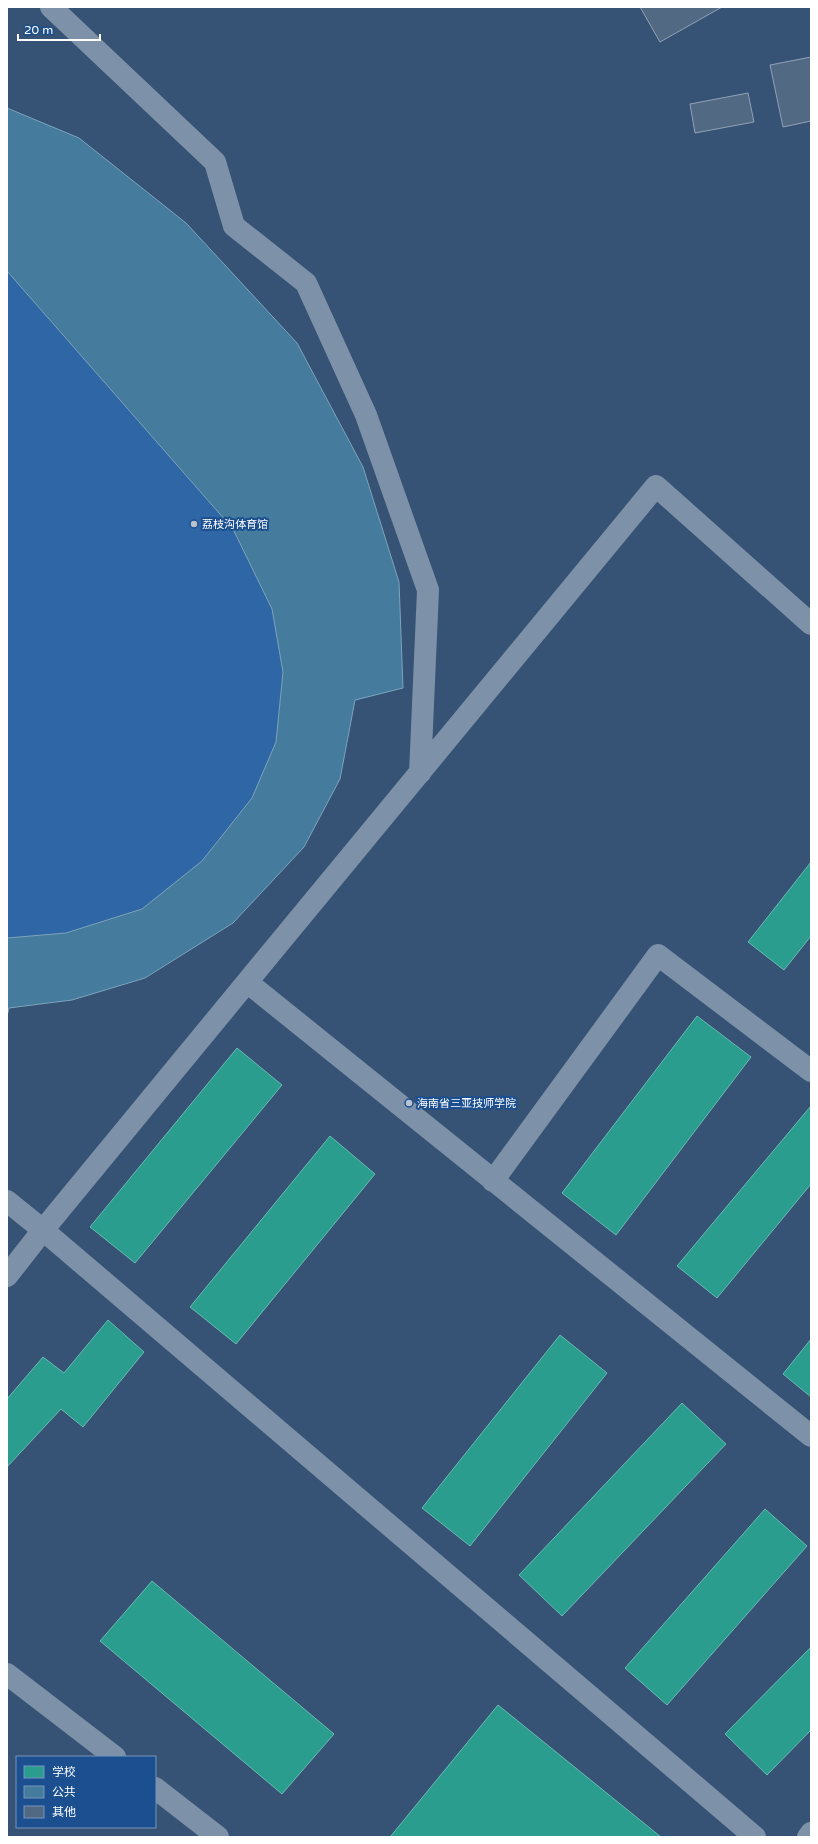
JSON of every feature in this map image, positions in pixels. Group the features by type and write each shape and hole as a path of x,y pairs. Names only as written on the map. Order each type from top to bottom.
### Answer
{"street":[{"path":"51,7 215,162 234,226 306,282 366,415 428,590 420,773"},
{"path":"7,1276 43,1230 656,486 811,624"},
{"path":"494,1181 658,955 811,1071"},
{"path":"247,982 811,1436"},
{"path":"7,1201 43,1230 755,1837"},
{"path":"7,1674 114,1756"},
{"path":"156,1789 218,1837"},
{"path":"808,1837 811,1833"}],"shaded area":[{"name":"荔枝沟体育馆","path":"7,108 79,138 186,223 297,343 363,467 399,582 403,688 355,701 340,779 304,847 233,923 145,978 72,1000 9,1008 7,1016"}],"building: 学校":[{"path":"811,862 811,936 784,970 748,942"},
{"path":"697,1016 751,1057 616,1235 562,1193"},
{"path":"237,1048 282,1085 135,1263 90,1227"},
{"path":"810,1107 811,1184 717,1298 677,1266"},
{"path":"330,1136 375,1174 236,1344 190,1307"},
{"path":"108,1320 144,1352 83,1427 61,1409 7,1467 7,1399 43,1357 64,1373"},
{"path":"560,1335 607,1373 470,1546 422,1508"},
{"path":"811,1339 811,1397 783,1374"},
{"path":"682,1403 726,1444 562,1616 519,1575"},
{"path":"765,1509 807,1546 667,1705 625,1668"},
{"path":"152,1581 334,1734 282,1794 100,1641"},
{"path":"811,1647 811,1730 767,1775 725,1734"},
{"path":"498,1705 661,1837 390,1837"}],"building: 公共":[{"path":"7,108 79,138 186,223 297,343 363,467 399,582 403,688 355,700 340,779 304,847 233,923 145,978 72,1000 9,1008 7,1016 7,938 66,933 142,909 202,861 252,798 276,742 283,672 272,609 233,529 7,271"}],"building: 其他":[{"path":"640,7 722,7 660,42"},
{"path":"811,57 811,121 783,127 770,65"},
{"path":"748,93 754,122 695,133 690,104"}],"place":[{"name":"荔枝沟体育馆","path":"194,524"},
{"name":"海南省三亚技师学院","path":"409,1103"}]}
